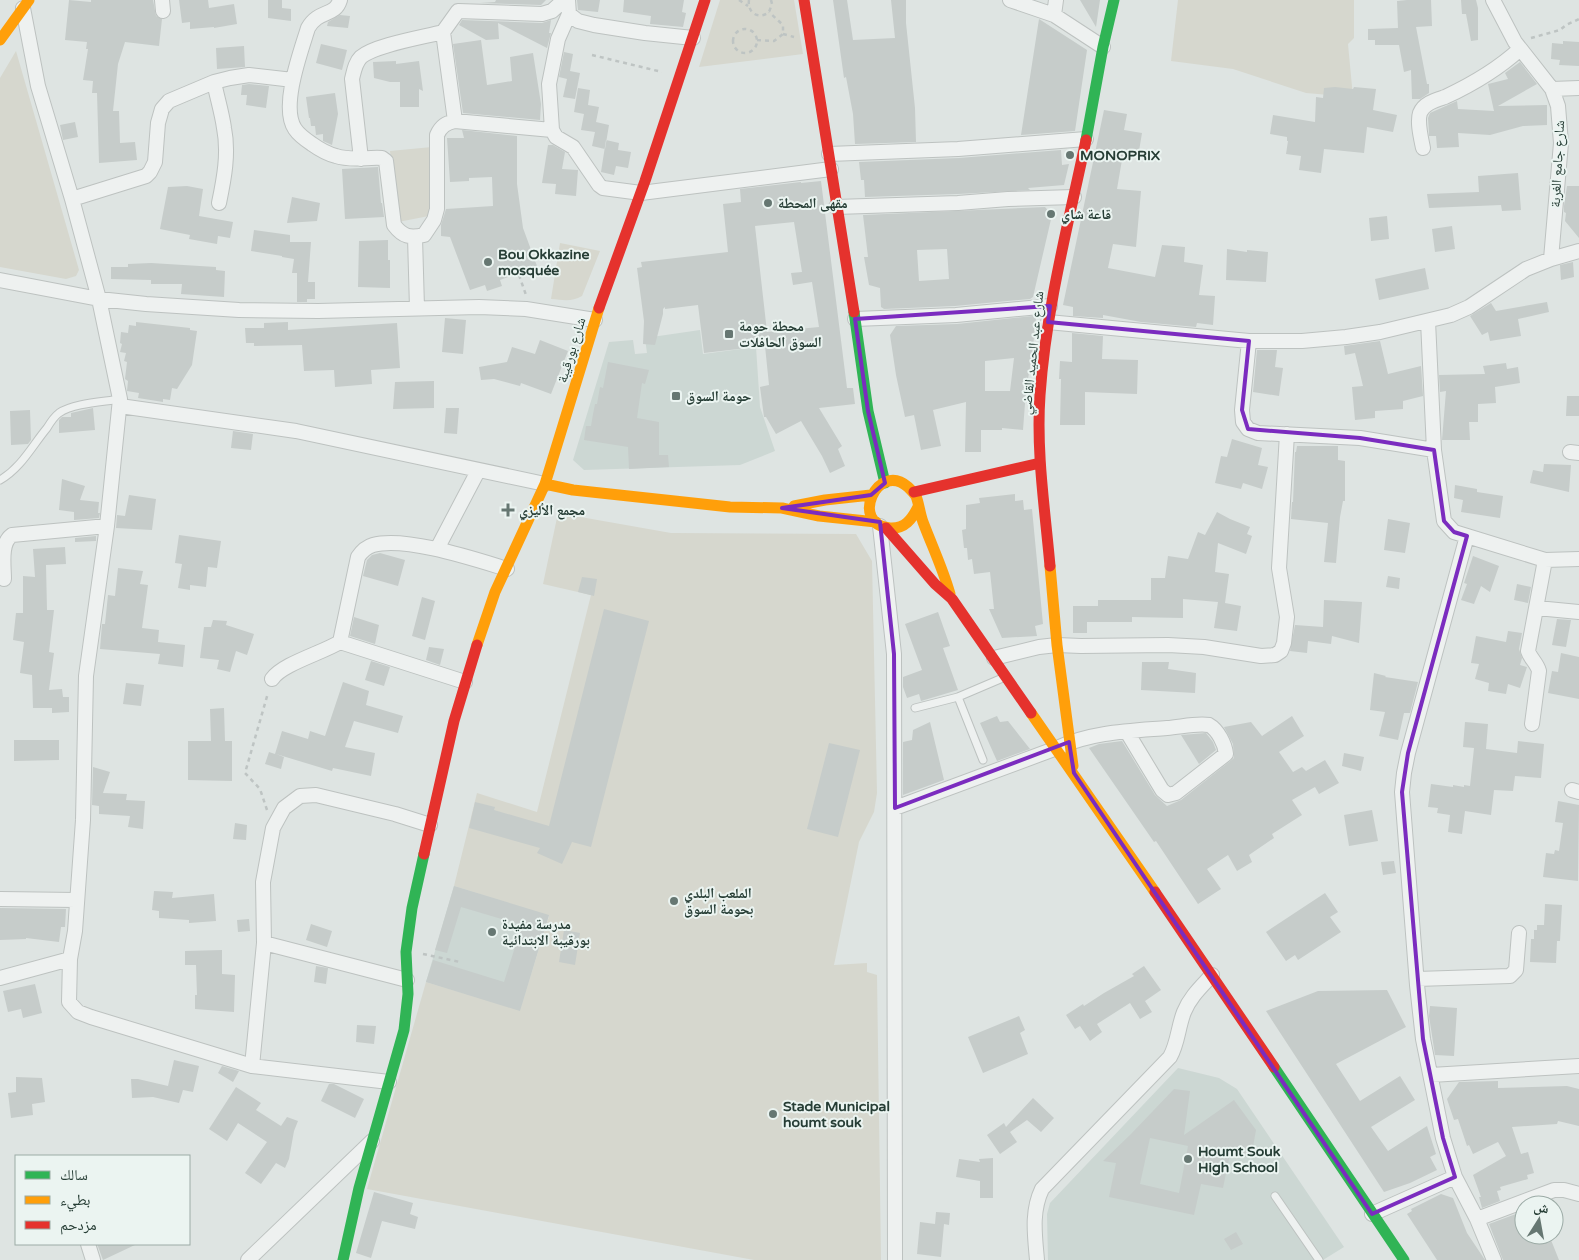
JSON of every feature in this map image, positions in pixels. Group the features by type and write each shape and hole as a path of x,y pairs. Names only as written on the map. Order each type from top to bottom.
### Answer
{"main road":[{"name":"شارع بورقيبة","path":"343,1260 359,1188 404,1030 408,994 406,952 412,908 454,721 465,682 495,592 545,484 595,320 641,193 705,0"},
{"path":"804,0 868,412 885,483"},
{"name":"شارع عبد الحميد القاضي","path":"1063,745 1052,571 1040,463 1040,396 1050,306 1114,0"},
{"path":"0,40 26,4"},
{"path":"914,492 1040,463"},
{"path":"952,598 928,539 914,492 906,485 896,481 885,483 877,488 871,496 869,505 871,514 935,584 952,598 1005,676 1063,745 1074,774 1404,1260"},
{"path":"545,484 573,490 730,506 782,508 894,529 903,528 910,523 918,507"},
{"path":"782,508 825,500 871,496"}],"street":[{"path":"340,0 338,6 333,11 320,14 312,20 308,28 293,80 289,107 294,128 317,147 337,156 361,159 382,158 386,161 394,225 400,233 415,237 424,235 430,229 435,215 437,135 440,128 447,123 455,121 552,130"},
{"path":"1010,0 1054,15 1103,47"},
{"path":"1054,15 1056,0"},
{"name":"شارع جامع الغربة","path":"1492,0 1518,46 1552,89 1558,106 1561,143 1551,258"},
{"path":"26,4 38,86 72,199 99,299 120,402 107,526 86,676 83,820 75,931 70,959 69,1002 78,1012 252,1066 389,1082"},
{"path":"567,5 578,21 594,26 693,38"},
{"path":"455,121 443,32 456,6 538,14 567,5"},
{"path":"567,5 549,84 552,130 556,137 574,147 599,185 611,190 641,193 831,169"},
{"path":"361,159 352,79 355,66 361,57 376,49 443,32"},
{"path":"1422,148 1419,118 1420,112 1426,105 1486,76 1518,46"},
{"path":"72,199 146,176 150,172 155,162 158,122 162,110 169,101 214,82 230,78 249,76 293,80"},
{"path":"214,82 225,129 226,151 224,179 219,203"},
{"path":"1552,89 1579,88"},
{"path":"829,154 958,149 1086,139"},
{"path":"836,207 1074,197"},
{"path":"415,237 417,308"},
{"path":"1048,322 1249,341 1302,341 1346,337 1452,315 1469,307 1526,269 1551,258 1579,251"},
{"path":"0,280 99,299 239,310 318,311 479,307 526,309 595,320"},
{"path":"855,319 956,315 1050,306"},
{"path":"1428,321 1434,450 1444,521 1454,532 1545,560 1579,559"},
{"path":"1249,341 1242,410 1243,422 1248,429 1258,433 1360,438 1434,450"},
{"path":"120,402 379,448 545,484"},
{"path":"994,658 1039,647 1057,645 1168,645 1204,647 1262,656 1275,655 1280,651 1284,643 1287,617 1279,568 1287,434"},
{"path":"437,550 478,471"},
{"path":"880,525 894,654 895,1260"},
{"path":"4,580 4,543 12,535 107,526"},
{"path":"1467,536 1404,772 1402,792 1423,1040 1443,1138 1455,1177 1477,1219 1494,1260"},
{"path":"272,679 281,669 330,649 340,642 358,557 362,550 372,545 397,543 437,550 506,569"},
{"path":"1532,724 1539,671 1538,666 1528,651 1545,560"},
{"path":"1537,608 1579,612"},
{"path":"340,642 465,682"},
{"path":"895,808 1088,737 1127,732 1209,725 1215,730 1224,746 1226,754 1176,793 1168,795 1162,790 1127,732"},
{"path":"252,1066 264,943 263,882 273,828 284,808 300,796 316,795 430,825"},
{"path":"0,899 76,900"},
{"path":"1417,979 1510,976 1516,970 1519,934"},
{"path":"264,943 407,980"},
{"path":"0,978 70,959"},
{"path":"1036,1260 1034,1211 1042,1190 1170,1057 1174,1050 1183,1014 1188,1004 1212,975"},
{"path":"1431,1075 1579,1066"},
{"path":"248,1260 374,1138"},
{"path":"1372,1214 1455,1177"},
{"path":"1477,1219 1554,1190 1564,1190 1579,1194"},
{"path":"88,1245 93,1260"}],"lane":[{"path":"0,480 23,461 36,440 59,413 73,407 120,402"},
{"path":"915,708 958,697 1005,676"},
{"path":"958,697 983,760"},
{"path":"1275,1196 1320,1260"}],"path":[{"path":"739,0 757,16 766,15 769,12 772,0"},
{"path":"748,7 749,0"},
{"path":"757,40 774,42 783,34 783,25 769,12"},
{"path":"1518,46 1560,30 1579,19"},
{"path":"745,29 752,31 757,40 753,49 746,52 738,50 734,43 735,35 745,29"},
{"path":"592,55 680,77"},
{"path":"519,275 528,301 526,309"},
{"path":"272,679 245,773 260,789 273,828"},
{"path":"406,952 434,955 460,962"}],"highlighted area":[{"path":"1050,306 1048,322 1249,341 1242,410 1248,429 1360,438 1434,450 1444,521 1454,532 1467,536 1408,753 1402,792 1423,1039 1443,1138 1455,1177 1372,1214 1074,773 1069,742 895,808 894,654 880,522 782,508 871,495 885,483 868,411 855,319"}],"shaded area":[{"path":"720,0 794,0 803,54 699,67"},
{"path":"1178,0 1354,0 1354,38 1348,44 1353,97 1306,93 1233,69 1171,61"},
{"path":"16,51 79,270 76,276 66,279 0,267 0,78"},
{"path":"432,147 429,216 398,222 390,151"},
{"path":"560,243 600,251 582,296 575,299 551,299"},
{"path":"700,330 703,354 756,347 760,407 775,451 740,465 584,470 573,460 609,342 633,340 635,354 647,353 645,338"},
{"name":"الملعب البلدي بحومة السوق","path":"558,513 671,533 856,534 872,561 877,793 874,812 859,842 834,965 867,963 867,972 877,975 881,1260 754,1260 367,1189 426,982 520,1010 549,916 454,886 477,793 537,812 591,595 543,584"},
{"name":"مدرسة مفيدة بورقيبة الابتدائية","path":"454,886 549,915 520,1011 426,982"},
{"name":"Houmt Souk High School","path":"1178,1068 1219,1078 1237,1089 1344,1247 1323,1260 1048,1260 1047,1214 1050,1203"}],"building":[{"path":"69,0 91,2 91,0 153,0 156,16 162,19 159,46 125,42 118,64 113,111 119,111 120,143 135,142 137,160 99,163 97,93 92,93 93,81 83,80 88,49 86,49 87,42 65,40"},
{"path":"179,0 208,0 209,8 234,4 237,24 214,28 190,29 190,22 182,23"},
{"path":"268,0 282,0 282,8 291,9 291,21 268,18"},
{"path":"496,0 546,0 541,5 480,3 495,2"},
{"path":"577,0 600,0 598,12 578,10"},
{"path":"624,0 684,0 682,12 686,13 683,27 650,24 651,16 623,12"},
{"path":"833,0 847,0 853,40 895,38 891,0 906,0 906,23 915,108 916,142 855,144 853,114 846,77 844,78"},
{"path":"1080,0 1100,0 1096,27"},
{"path":"1431,0 1432,26 1416,27 1427,84 1429,84 1429,93 1420,99 1412,99 1411,70 1404,72 1399,45 1375,45 1375,40 1368,40 1368,29 1398,28 1397,1"},
{"path":"1461,0 1476,0 1478,8 1478,40 1471,41 1466,14 1462,14"},
{"path":"340,15 350,16 348,28 327,26 328,22"},
{"path":"1039,19 1087,50 1075,131 1021,135"},
{"path":"462,20 542,23 551,20 549,33 551,33 547,48 498,23 499,39 486,40 459,25"},
{"path":"481,40 487,85 512,81 510,57 533,53 541,104 540,120 463,113 453,44"},
{"path":"1563,41 1579,42 1579,66 1559,65 1560,60 1551,59 1552,43 1563,44"},
{"path":"321,44 347,50 342,70 316,63"},
{"path":"244,46 245,67 217,69 216,48"},
{"path":"564,52 573,54 570,71 580,73 575,99 563,97 567,79 559,77"},
{"path":"396,61 396,64 419,61 423,91 419,89 419,107 400,107 400,82 390,82 374,78 373,62"},
{"path":"1520,62 1537,84 1498,106 1547,105 1547,125 1523,126 1490,135 1458,133 1459,147 1437,148 1436,136 1429,136 1428,118 1430,113 1457,101 1458,109 1494,111 1488,84 1508,79 1505,73"},
{"path":"242,85 269,86 266,108 246,105 247,95 241,95"},
{"path":"578,88 590,90 588,105 599,107 596,122 609,125 605,149 592,146 595,132 581,130 584,114 574,112"},
{"path":"1324,88 1376,89 1373,110 1397,115 1393,132 1367,127 1364,153 1324,149 1321,173 1299,170 1301,156 1286,154 1287,137 1270,134 1273,115 1315,122 1316,97 1323,98"},
{"path":"335,93 338,114 332,145 323,141 323,134 316,135 315,126 311,126 306,97"},
{"path":"1104,110 1127,114 1124,130 1142,133 1138,157 1123,154 1117,189 1141,191 1136,247 1113,244 1108,268 1155,277 1162,245 1185,247 1184,262 1203,265 1199,295 1215,296 1213,325 1197,323 1196,327 1141,322 1103,315 1103,318 1073,316 1073,307 1063,305"},
{"path":"75,122 78,137 63,140 60,125"},
{"path":"462,130 517,136 517,184 523,228 537,266 500,280 502,286 487,291 485,285 470,290 450,237 441,236 441,225 446,209 493,206 492,177 469,178 469,181 450,182 447,138 464,138"},
{"path":"606,140 619,143 618,150 631,152 628,168 616,166 614,175 601,172"},
{"path":"548,145 553,145 565,152 562,169 578,170 576,196 555,194 556,184 542,183"},
{"path":"1061,150 1062,165 1069,164 1064,185 1028,188 1030,190 865,197 864,180 861,180 859,162 959,158"},
{"path":"378,167 384,217 345,219 342,169"},
{"path":"1518,173 1521,210 1502,211 1501,205 1429,208 1427,194 1479,192 1478,176"},
{"path":"821,181 847,388 853,388 855,404 819,408 842,446 838,449 845,466 830,473 801,421 776,434 766,417 764,417 760,387 769,385 765,346 704,353 698,305 665,309 665,307 655,345 643,344 644,321 637,268 642,267 641,262 728,252 723,204 741,202 740,189","holes":["794,222 802,272 791,273 793,285 812,282 819,327 767,332 755,226"]},
{"path":"187,186 203,189 199,216 233,222 230,238 218,236 217,244 189,239 190,235 160,229 168,187"},
{"path":"1567,186 1579,186 1579,238 1565,221 1566,213 1564,212 1564,206"},
{"path":"292,197 320,203 317,221 287,223"},
{"path":"1045,207 1052,215 1033,297 1030,299 955,306 884,309 881,307 880,288 869,285 864,257 868,257 863,215","holes":["947,249 949,279 919,281 917,250"]},
{"path":"1387,216 1389,239 1371,241 1369,218"},
{"path":"1452,226 1455,249 1435,252 1432,229"},
{"path":"254,230 290,235 290,242 311,242 308,282 315,282 315,299 307,299 307,302 297,302 297,273 292,273 294,259 251,251"},
{"path":"388,240 390,288 358,287 359,241"},
{"path":"1227,249 1247,252 1247,250 1268,252 1266,282 1226,280"},
{"path":"1573,262 1574,277 1561,280 1560,265"},
{"path":"151,263 216,267 216,270 225,271 224,297 181,294 182,284 151,284 151,280 111,279 111,267 128,267 128,264"},
{"path":"1425,268 1429,289 1379,300 1375,279"},
{"path":"1547,302 1549,312 1518,319 1521,336 1490,341 1488,332 1482,335 1470,316 1491,303 1496,311"},
{"path":"1033,316 1036,318 1026,390 1023,430 1002,428 1002,430 981,430 981,452 965,452 966,402 933,410 941,446 921,450 914,415 905,417 890,335 896,326 957,324","holes":["1014,358 1010,391 985,391 985,361"]},
{"path":"445,318 466,320 463,354 442,352"},
{"path":"136,322 190,328 190,330 197,331 192,365 177,389 172,388 170,400 163,399 163,402 138,398 139,393 127,391 128,381 125,379 127,362 124,361 126,353 120,352 122,344 120,343 121,332 128,333 129,325 136,326"},
{"path":"288,322 288,330 397,323 400,368 371,370 372,384 335,387 334,370 304,371 302,345 254,346 254,343 246,343 245,328 264,328 264,323"},
{"path":"1072,333 1103,336 1102,359 1138,360 1137,394 1085,392 1085,425 1060,425 1060,361 1072,362"},
{"path":"540,340 568,351 551,394 521,383 520,386 494,379 481,380 479,367 507,362 512,347 535,354"},
{"path":"1380,341 1388,374 1421,366 1423,396 1403,401 1403,409 1375,411 1375,418 1355,420 1352,387 1363,386 1355,353 1345,355 1344,346"},
{"path":"1257,350 1277,350 1275,367 1283,368 1279,396 1253,392"},
{"path":"608,362 649,370 645,384 642,383 637,418 659,422 659,455 668,455 669,467 629,469 628,447 584,440 586,426 591,426 600,387 603,388"},
{"path":"1506,363 1507,369 1518,367 1520,383 1495,387 1496,403 1478,404 1478,422 1469,422 1470,440 1442,440 1446,391 1440,392 1439,375 1485,374 1483,366"},
{"path":"434,381 434,408 393,409 395,382"},
{"path":"1567,396 1579,396 1579,416 1566,416"},
{"path":"93,408 95,430 59,433 59,420 62,417 71,417 71,413"},
{"path":"446,408 459,408 457,434 444,433"},
{"path":"30,410 31,440 28,444 11,445 10,411"},
{"path":"233,431 253,434 251,450 231,448"},
{"path":"1232,439 1262,448 1258,465 1268,467 1262,489 1243,483 1241,489 1215,483 1221,456 1227,457"},
{"path":"1297,446 1338,446 1338,460 1345,461 1345,501 1343,501 1340,517 1336,563 1324,562 1328,523 1291,519 1295,452"},
{"path":"1544,464 1571,465 1569,492 1530,483 1533,470 1543,472"},
{"path":"62,479 85,486 80,500 99,502 99,518 74,520 74,512 59,510"},
{"path":"1455,485 1477,489 1477,492 1503,496 1500,518 1461,512 1463,500 1454,498"},
{"path":"1015,494 1015,501 1023,500 1024,510 1032,509 1043,624 1035,626 1037,636 1002,638 989,609 994,609 990,572 974,574 972,559 968,560 967,548 964,548 962,530 966,529 966,505 980,503 979,498"},
{"path":"129,495 156,499 152,530 116,528 117,515 125,516"},
{"path":"1217,512 1250,527 1247,534 1252,536 1246,554 1218,543 1215,572 1229,574 1225,603 1241,606 1237,631 1214,628 1218,602 1183,599 1183,618 1132,617 1132,622 1087,622 1087,633 1073,633 1073,606 1098,606 1098,600 1151,600 1151,578 1165,578 1168,556 1188,559 1198,532 1205,535"},
{"path":"1388,519 1410,523 1405,553 1384,550"},
{"path":"179,535 221,541 217,568 208,567 206,587 190,585 190,590 178,588 182,564 175,563"},
{"path":"96,536 96,541 75,542 75,538"},
{"path":"65,547 66,564 46,565 47,610 54,610 49,652 54,653 49,690 62,689 63,697 69,697 69,712 52,713 52,708 33,708 32,675 20,673 24,642 13,640 16,613 23,613 23,576 35,577 33,549"},
{"path":"380,553 405,560 398,586 363,576 367,560 372,555"},
{"path":"1473,556 1499,566 1490,592 1481,586 1474,604 1461,600 1467,584 1464,583"},
{"path":"118,568 143,571 140,584 148,585 142,628 159,630 158,642 185,645 183,667 158,664 160,654 100,649 102,624 105,624 108,595 115,596"},
{"path":"1388,576 1400,578 1399,589 1386,587"},
{"path":"582,577 597,579 594,596 578,592"},
{"path":"1517,584 1531,587 1528,603 1514,600"},
{"path":"422,597 435,601 425,640 412,636"},
{"path":"1324,600 1362,602 1359,643 1332,636 1331,644 1308,641 1307,653 1290,651 1295,625 1323,627"},
{"path":"604,609 649,621 591,847 572,842 562,864 537,853 540,848 469,828 475,802 495,807 494,810 549,826"},
{"path":"938,612 950,646 943,648 958,690 921,701 919,694 907,698 903,687 903,677 922,670 905,624"},
{"path":"354,617 379,625 375,644 350,636"},
{"path":"1557,619 1571,620 1566,647 1552,645"},
{"path":"213,620 227,621 226,625 254,634 247,655 236,651 230,672 217,669 219,660 200,658 204,627 211,627"},
{"path":"1508,631 1522,633 1519,649 1522,658 1520,665 1527,667 1520,688 1508,684 1506,694 1488,691 1489,683 1475,679 1479,664 1471,663 1476,636 1506,642"},
{"path":"429,647 444,649 440,665 426,660"},
{"path":"1561,653 1579,657 1579,699 1548,693 1552,671 1558,672"},
{"path":"371,661 390,667 384,686 365,680"},
{"path":"1142,662 1169,662 1168,669 1196,673 1195,693 1141,690"},
{"path":"1374,673 1385,677 1418,682 1410,713 1404,713 1398,740 1379,736 1385,712 1370,710"},
{"path":"343,682 369,691 366,705 403,716 398,733 354,721 345,747 375,753 371,776 333,768 332,771 276,754 284,757 281,769 265,764 269,752 275,754 282,731 308,739 310,731 325,736"},
{"path":"126,683 144,685 141,706 123,704"},
{"path":"224,708 225,741 232,741 232,781 188,780 188,741 211,741 210,709"},
{"path":"997,716 1000,722 1008,721 1030,749 997,761 980,723"},
{"path":"1292,716 1304,736 1279,752 1293,772 1302,767 1306,771 1325,760 1339,783 1319,794 1315,787 1292,800 1302,815 1272,834 1274,838 1249,855 1252,862 1237,871 1228,855 1207,869 1221,889 1198,904 1156,841 1154,842 1089,748 1099,744 1122,741 1155,795 1167,806 1181,800 1234,758 1233,744 1224,727 1251,722 1262,736"},
{"path":"930,722 944,780 903,795 903,742 912,740 913,730"},
{"path":"1465,722 1488,724 1486,749 1517,753 1518,741 1544,744 1541,778 1515,776 1513,791 1494,790 1491,815 1465,811 1462,834 1448,832 1450,815 1437,813 1438,808 1428,807 1431,784 1453,787 1453,785 1470,786 1474,748 1463,747"},
{"path":"1206,733 1216,750 1199,764 1181,735"},
{"path":"14,740 59,740 59,760 14,761"},
{"path":"829,743 860,750 838,837 807,829"},
{"path":"1344,753 1364,757 1361,771 1342,766"},
{"path":"93,767 110,772 103,793 127,794 126,800 145,801 143,829 128,827 130,816 99,814 99,806 92,805"},
{"path":"1558,801 1579,805 1578,881 1543,877 1546,853 1554,854 1555,850 1559,851 1563,823 1555,822"},
{"path":"1372,810 1378,841 1349,846 1344,815"},
{"path":"235,823 247,825 246,840 233,839"},
{"path":"1394,861 1396,873 1383,875 1381,862"},
{"name":"مدرسة مفيدة بورقيبة الابتدائية","path":"454,886 549,915 520,1011 426,982 433,960 504,982 522,925 461,907 447,953 435,950"},
{"path":"154,891 173,892 172,898 214,894 216,921 189,923 189,920 159,918 159,911 152,910"},
{"path":"1325,893 1338,912 1330,917 1341,932 1298,960 1295,955 1286,961 1266,932"},
{"path":"1545,904 1562,905 1560,941 1557,941 1556,963 1530,962 1531,939 1534,939 1534,930 1537,930 1537,925 1544,925"},
{"path":"0,908 66,909 65,927 61,927 59,942 26,938 0,940"},
{"path":"249,919 250,931 238,932 237,920"},
{"path":"311,924 332,931 327,947 306,940"},
{"path":"564,930 580,933 575,965 559,962"},
{"path":"222,950 222,974 235,975 234,1012 195,1009 195,995 197,995 196,965 185,965 185,951"},
{"path":"316,966 328,968 326,984 314,982"},
{"path":"1144,966 1161,990 1145,1001 1152,1012 1140,1019 1130,1003 1097,1024 1102,1032 1090,1041 1080,1026 1075,1029 1066,1015 1134,976 1132,974"},
{"path":"35,984 42,1013 23,1018 21,1009 8,1012 3,991"},
{"path":"1387,990 1406,1027 1336,1064 1360,1101 1400,1076 1415,1100 1371,1127 1388,1151 1427,1126 1436,1154 1430,1157 1437,1170 1410,1183 1384,1192 1266,1011 1318,991"},
{"path":"1430,1006 1457,1008 1454,1056 1435,1055 1429,1016"},
{"path":"1019,1016 1025,1030 1020,1033 1028,1054 983,1073 968,1037"},
{"path":"357,1025 376,1026 374,1044 356,1042"},
{"path":"174,1060 199,1066 193,1092 183,1090 179,1103 153,1097 132,1098 131,1079 168,1086"},
{"path":"222,1066 239,1071 233,1082 218,1073"},
{"path":"16,1077 42,1078 45,1102 32,1104 33,1115 11,1118 8,1093 16,1092"},
{"path":"1498,1081 1498,1088 1567,1086 1579,1089 1579,1126 1558,1121 1557,1124 1512,1127 1521,1154 1528,1152 1534,1173 1527,1175 1528,1179 1500,1187 1501,1190 1497,1191 1500,1201 1482,1208 1479,1197 1481,1197 1473,1175 1506,1156 1498,1142 1473,1154 1469,1145 1467,1146 1458,1119 1454,1120 1447,1099 1459,1082"},
{"path":"329,1084 334,1084 364,1099 355,1118 321,1101"},
{"path":"236,1087 261,1103 256,1110 281,1126 287,1117 298,1121 285,1168 276,1163 261,1184 245,1173 267,1142 238,1123 227,1141 209,1129"},
{"path":"1174,1089 1190,1091 1184,1135 1234,1100 1256,1130 1251,1158 1230,1154 1223,1188 1201,1184 1194,1215 1109,1197 1116,1163 1103,1161","holes":["1150,1138 1188,1146 1179,1193 1140,1184"]},
{"path":"1033,1098 1054,1118 1041,1132 1027,1120 1010,1132 1017,1142 1000,1154 987,1135 1004,1123 1006,1127"},
{"path":"993,1158 993,1198 980,1198 980,1181 956,1177 959,1159 980,1162 979,1159"},
{"path":"374,1192 413,1203 410,1214 418,1217 415,1229 382,1221 371,1258 356,1253"},
{"path":"1441,1194 1453,1198 1467,1233 1485,1260 1437,1260 1407,1214 1412,1211 1411,1209"},
{"path":"936,1212 950,1213 949,1225 944,1224 941,1257 917,1254 920,1222 935,1224"},
{"path":"1514,1215 1514,1245 1553,1245 1559,1260 1503,1260 1489,1224"},
{"path":"1236,1232 1243,1244 1231,1250 1224,1239"},
{"path":"97,1245 135,1245 103,1260"}],"traffic: fast":[{"path":"1086,140 1103,47 1114,0"},
{"path":"854,312 868,411 885,483"},
{"path":"343,1260 359,1188 404,1030 408,994 406,952 412,908 424,854"},
{"path":"1274,1067 1404,1260"}],"traffic: slow":[{"path":"0,40 29,0"},
{"path":"477,645 495,592 545,484 599,308"},
{"path":"918,507 907,522 900,527 890,528 878,524 871,517 872,496 878,487 886,482 897,481 908,487 916,496 923,522 950,594"},
{"path":"545,484 573,490 730,507 782,508 819,516 876,522"},
{"path":"794,506 825,500 871,495"},
{"path":"1050,566 1057,645 1073,766"},
{"path":"1031,713 1155,892"}],"traffic: jam":[{"path":"599,308 645,181 705,0"},
{"path":"804,0 854,312"},
{"path":"1050,566 1040,459 1040,395 1052,299 1086,140"},
{"path":"914,492 1040,463"},
{"path":"886,528 935,584 952,599 1031,713"},
{"path":"424,854 454,721 477,645"},
{"path":"1155,892 1274,1067"}],"place":[{"name":"MONOPRIX","path":"1070,155"},
{"name":"مقهى المحطة","path":"768,203"},
{"name":"قاعة شاي","path":"1051,214"},
{"name":"Bou Okkazine mosquée","path":"488,262"},
{"name":"محطة حومة السوق الحافلات","path":"729,334"},
{"name":"حومة السوق","path":"676,396"},
{"name":"مجمع الأليزي","path":"508,510"},
{"name":"الملعب البلدي بحومة السوق","path":"674,901"},
{"name":"مدرسة مفيدة بورقيبة الابتدائية","path":"492,932"},
{"name":"Stade Municipal houmt souk","path":"773,1114"},
{"name":"Houmt Souk High School","path":"1188,1159"}]}
